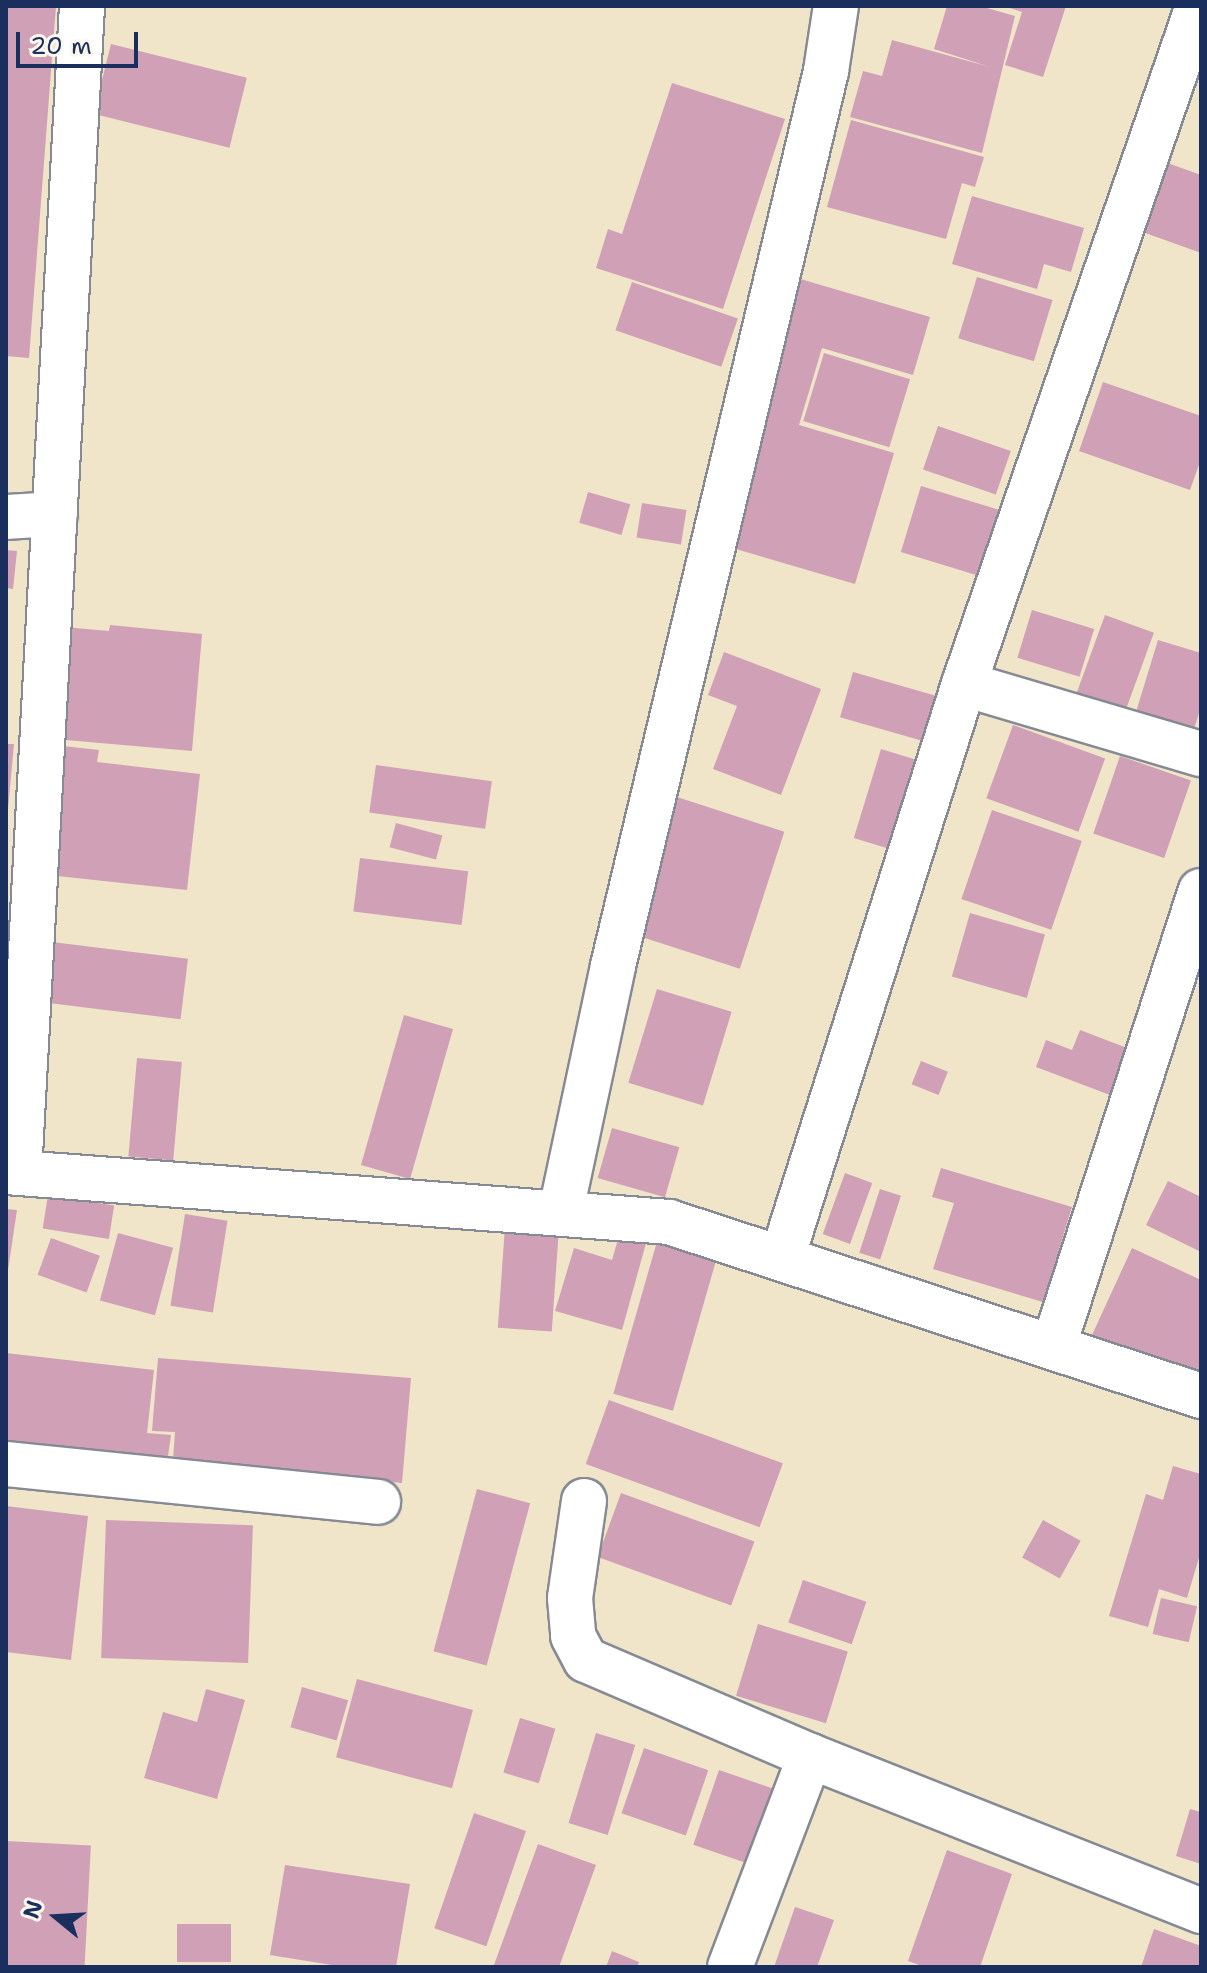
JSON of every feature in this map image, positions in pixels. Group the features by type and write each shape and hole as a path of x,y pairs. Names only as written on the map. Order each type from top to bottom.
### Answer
{"street":[{"path":"82,6 55,514 13,1172 561,1211 669,1222 1054,1345 1201,1396"},
{"path":"561,1211 613,966 826,71 836,6"},
{"path":"782,1258 964,684 1198,6"},
{"path":"6,517 55,514"},
{"path":"964,684 1201,754"},
{"path":"1054,1345 1201,891"},
{"path":"6,1464 378,1502"},
{"path":"584,1501 570,1598 573,1636 586,1660 810,1756 1201,1911"},
{"path":"730,1967 810,1756"}],"building":[{"path":"6,6 56,6 29,358 6,356"},
{"path":"947,6 980,6 1015,16 982,153 850,117 863,71 882,76 892,40 990,67 934,49"},
{"path":"1004,6 1066,6 1043,77 1005,65 1022,12"},
{"path":"111,44 247,78 229,148 94,114"},
{"path":"672,83 785,119 723,309 596,268 608,229 622,234"},
{"path":"851,120 984,157 975,187 962,183 946,239 827,207"},
{"path":"1162,161 1201,175 1201,253 1137,230"},
{"path":"972,196 1084,228 1071,272 1044,264 1037,289 952,264"},
{"path":"977,277 1053,300 1034,361 958,338"},
{"path":"797,278 930,317 913,375 822,348 799,425 894,453 855,584 719,544"},
{"path":"632,282 738,318 721,367 615,330"},
{"path":"824,353 910,379 889,447 803,421"},
{"path":"1103,382 1201,416 1201,459 1190,490 1079,451"},
{"path":"938,426 1011,451 996,495 923,469"},
{"path":"921,486 1001,511 981,577 901,552"},
{"path":"588,492 630,504 621,535 579,523"},
{"path":"642,503 686,510 681,545 637,538"},
{"path":"6,550 17,551 13,589 6,588"},
{"path":"1032,610 1094,629 1080,677 1017,658"},
{"path":"1105,615 1154,633 1124,715 1075,698"},
{"path":"110,625 202,634 192,751 54,739 64,627 109,631"},
{"path":"1158,640 1201,653 1201,707 1194,729 1136,712"},
{"path":"724,652 821,689 781,795 713,769 737,706 708,695"},
{"path":"853,672 947,699 934,744 840,717"},
{"path":"1013,725 1105,759 1078,832 986,798"},
{"path":"6,744 14,744 8,809 6,809"},
{"path":"63,746 99,750 97,762 200,774 187,890 48,875"},
{"path":"881,749 921,761 894,850 854,838"},
{"path":"1120,756 1191,780 1164,858 1093,834"},
{"path":"376,765 492,781 485,829 369,813"},
{"path":"674,796 784,832 740,969 630,933"},
{"path":"992,810 1082,841 1051,930 961,899"},
{"path":"396,823 442,835 436,860 390,847"},
{"path":"360,858 468,871 462,925 353,912"},
{"path":"970,913 1045,934 1027,998 952,976"},
{"path":"52,942 188,959 181,1019 45,1003"},
{"path":"657,989 732,1012 703,1106 628,1083"},
{"path":"404,1015 453,1029 410,1179 361,1165"},
{"path":"1080,1030 1127,1048 1110,1095 1036,1067 1046,1040 1072,1050"},
{"path":"137,1058 182,1062 173,1161 128,1157"},
{"path":"921,1061 948,1072 939,1095 912,1084"},
{"path":"612,1128 679,1147 665,1197 598,1178"},
{"path":"941,1168 1072,1207 1043,1302 933,1269 954,1203 932,1197"},
{"path":"845,1173 872,1183 850,1244 823,1234"},
{"path":"1168,1181 1201,1197 1201,1252 1146,1225"},
{"path":"880,1189 901,1196 880,1260 859,1253"},
{"path":"48,1195 114,1205 109,1239 43,1229"},
{"path":"6,1209 17,1210 8,1270 6,1270"},
{"path":"185,1214 227,1221 213,1313 170,1306"},
{"path":"505,1226 559,1230 552,1332 498,1328"},
{"path":"621,1229 648,1236 622,1330 555,1311 574,1248 612,1260"},
{"path":"118,1233 173,1248 155,1315 100,1301"},
{"path":"51,1238 100,1256 87,1292 38,1275"},
{"path":"658,1238 718,1255 673,1411 613,1394"},
{"path":"1132,1248 1201,1280 1201,1386 1092,1335"},
{"path":"6,1353 154,1370 147,1433 171,1435 166,1470 6,1451"},
{"path":"158,1358 411,1378 402,1483 173,1460 175,1432 152,1431"},
{"path":"609,1400 783,1463 760,1527 586,1464"},
{"path":"1173,1466 1201,1474 1201,1551 1187,1598 1159,1589 1148,1627 1109,1616 1146,1494 1163,1500"},
{"path":"477,1489 530,1503 487,1666 434,1651"},
{"path":"621,1493 754,1542 731,1605 598,1557"},
{"path":"6,1506 88,1516 71,1660 6,1652"},
{"path":"106,1520 253,1525 248,1663 101,1658"},
{"path":"1043,1520 1081,1541 1060,1578 1022,1558"},
{"path":"803,1580 866,1602 852,1644 788,1623"},
{"path":"1161,1598 1197,1606 1189,1642 1153,1634"},
{"path":"758,1624 848,1651 826,1723 736,1696"},
{"path":"357,1679 473,1710 452,1788 336,1757"},
{"path":"302,1687 348,1700 337,1741 290,1727"},
{"path":"206,1689 245,1700 217,1799 144,1778 163,1712 197,1722"},
{"path":"520,1718 555,1729 539,1783 503,1773"},
{"path":"596,1733 635,1745 608,1835 569,1823"},
{"path":"644,1748 708,1770 686,1835 622,1813"},
{"path":"719,1770 772,1788 746,1863 693,1845"},
{"path":"1190,1809 1201,1812 1201,1864 1176,1856"},
{"path":"474,1813 526,1831 486,1946 434,1928"},
{"path":"6,1841 91,1845 85,1967 6,1967"},
{"path":"538,1844 596,1865 559,1967 494,1965"},
{"path":"947,1850 1012,1874 980,1967 925,1967 908,1961"},
{"path":"285,1865 410,1884 396,1967 344,1967 270,1955"},
{"path":"795,1907 834,1920 817,1967 774,1967"},
{"path":"177,1924 231,1924 231,1962 177,1962"},
{"path":"1154,1929 1201,1946 1201,1967 1141,1967"},
{"path":"612,1951 639,1962 637,1967 606,1967"}]}
